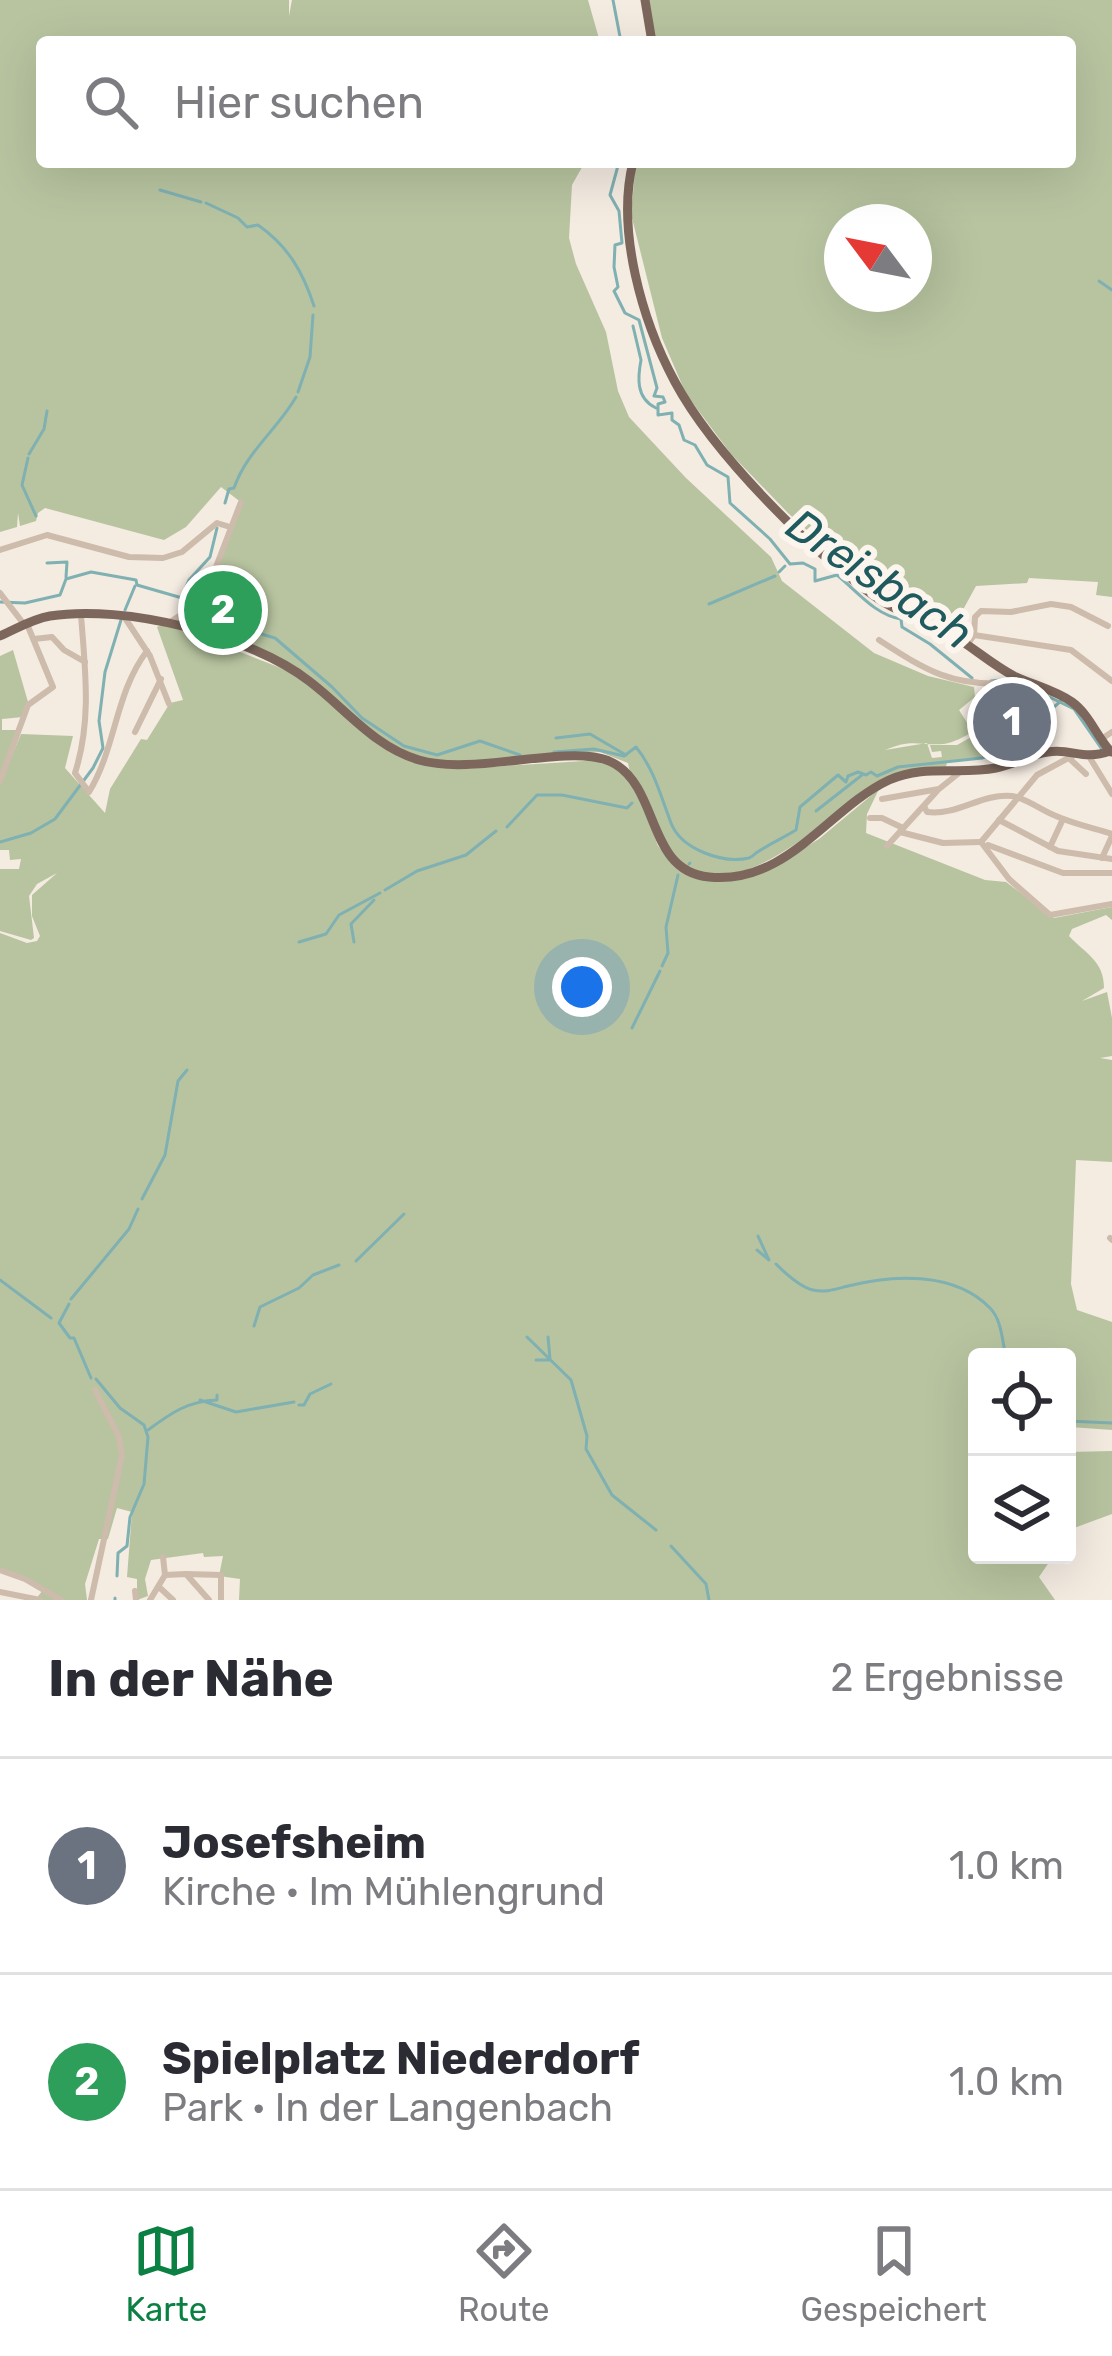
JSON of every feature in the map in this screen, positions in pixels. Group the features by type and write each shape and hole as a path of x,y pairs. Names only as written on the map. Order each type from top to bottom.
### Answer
{"main road":[{"path":"644,0 651,36"},
{"path":"0,636 47,616 125,615 170,622 295,670 383,743 408,757 458,766 580,755 615,764 639,791 666,851 683,867 707,877 739,874 782,858 895,778 914,772 997,768 1047,752 1072,758 1111,753 1070,700 1013,680 970,640 899,611 869,592 739,466 691,407 667,365 647,309 631,240 628,200 632,168"}],"street":[{"path":"170,622 216,592 216,567 241,502"},
{"path":"0,550 47,535 129,557 163,558 182,551 218,523 230,527"},
{"path":"0,781 28,705 53,687 34,639 5,599"},
{"path":"1108,626 1071,607 1043,604 1011,612 981,611 970,640 1066,648 1112,681"},
{"path":"81,615 86,737 75,773 88,792 109,750 117,709 147,651"},
{"path":"125,615 124,622 147,651 169,704"},
{"path":"34,639 52,638 85,662"},
{"path":"879,640 944,679 971,684 1013,680 1009,694 976,734"},
{"path":"135,732 161,679"},
{"path":"1009,694 1030,708"},
{"path":"1100,740 1112,732"},
{"path":"983,844 1046,768 1072,758 1086,774"},
{"path":"1090,758 1112,794"},
{"path":"886,846 961,770"},
{"path":"882,799 939,789"},
{"path":"924,806 927,812 940,813 984,799 1020,798 1112,835 1102,858"},
{"path":"869,818 882,818 901,830 943,843 997,846 1063,873 1112,873"},
{"path":"1050,848 1063,819"},
{"path":"999,820 1050,848 1112,859"},
{"path":"983,844 1009,879 1050,915 1112,904"},
{"path":"92,1600 122,1455 119,1437 95,1390"},
{"path":"149,1600 166,1575 163,1557"},
{"path":"0,1570 61,1600"},
{"path":"186,1574 209,1600"},
{"path":"166,1575 221,1575 221,1600"},
{"path":"159,1587 173,1600"},
{"path":"0,1592 40,1600"}],"green space":[{"path":"0,0 289,0 289,16 292,0 588,0 598,36 36,36 36,168 582,168 572,185 569,238 606,332 618,391 629,417 771,557 782,581 874,653 928,676 974,687 975,697 959,710 973,732 948,743 927,744 932,758 942,757 930,745 957,745 975,735 980,740 1001,721 1014,730 1023,717 1035,725 1026,736 1028,747 1015,754 1004,748 981,758 947,761 946,768 891,777 768,860 736,873 705,874 677,858 653,823 628,763 600,752 440,763 391,746 309,678 178,623 176,618 215,596 219,586 217,572 242,503 221,487 186,527 164,540 45,508 36,521 20,526 18,513 17,527 0,532"},
{"path":"647,0 1112,0 1112,597 1096,595 1098,582 1029,578 1027,583 976,586 959,617 864,582 731,454 686,394 662,338 631,214 635,168 1076,168 1076,36 653,36"},
{"path":"166,623 296,674 400,757 433,767 599,760 621,771 638,794 658,846 673,863 709,880 784,860 819,839 879,789 867,814 866,833 985,880 1006,882 1054,918 1112,907 1112,920 1106,915 1072,929 1069,936 1093,959 1103,979 1104,988 1082,1001 1107,992 1112,1018 1112,1056 1100,1058 1112,1060 1112,1162 1076,1160 1071,1284 1077,1310 1112,1322 1112,1430 1076,1427 1076,1348 968,1348 968,1564 1048,1564 1039,1577 1055,1600 239,1600 240,1579 219,1576 223,1556 204,1557 203,1553 151,1560 145,1579 148,1596 137,1600 137,1579 127,1577 132,1512 117,1508 108,1539 99,1539 85,1584 87,1600 35,1600 43,1590 0,1569 0,933 27,943 37,941 32,895 57,873 37,884 29,896 34,938 0,931 0,869 19,869 21,859 10,860 9,850 0,850 0,784 21,734 73,736 65,768 105,813 110,789 141,739 147,740 170,703 183,700 157,627"},
{"path":"13,650 28,702 23,717 2,719 2,730 19,730 0,774 0,656"},
{"path":"1112,1451 1112,1514 1076,1527 1076,1452"}],"waterway":[{"name":"Dreisbach","path":"613,0 620,36"},
{"name":"Dreisbach","path":"617,168 610,195 619,211 622,243 615,245 618,287 614,291 625,313 639,320 657,388 654,396 665,402 658,404 658,415 672,413 684,440 695,445 707,465 728,477 730,503 790,564 815,569 815,581 837,575 875,608 901,619 902,627 972,678"},
{"path":"160,190 201,202"},
{"path":"206,203 247,227 258,225 278,242 299,271 314,306"},
{"path":"1099,281 1112,290"},
{"path":"298,392 310,357 313,315"},
{"path":"633,326 641,360 641,393 656,408"},
{"path":"225,503 246,463 296,397"},
{"path":"29,454 44,429 47,411"},
{"path":"28,458 22,485 36,516"},
{"path":"181,598 189,580 210,557 217,528"},
{"path":"47,563 67,562 66,577"},
{"path":"779,572 785,566"},
{"path":"0,602 25,603 60,595 66,579 91,572 136,580 137,585 196,602"},
{"path":"709,604 775,576"},
{"path":"125,610 135,586"},
{"path":"201,606 224,623 275,638 362,718 404,746 437,755 480,741 520,755"},
{"path":"0,842 31,833 55,819 93,768 103,748 99,721 105,672 121,620"},
{"name":"Dreisbach","path":"991,681 1011,679"},
{"name":"Dreisbach","path":"1031,688 1074,709 1101,748"},
{"path":"554,752 594,749 624,756 636,747 676,832 704,852 738,859 751,857 796,830 800,807 838,775 846,782 858,772 877,776 898,767 982,758 1004,749 1015,754 1027,748 1027,736 1042,727 1042,717 1061,701"},
{"path":"556,738 590,734 626,755"},
{"path":"816,811 862,775"},
{"path":"507,827 537,795 627,808 632,803"},
{"path":"385,890 417,871 466,855 496,831"},
{"path":"662,966 668,953 666,927 678,875"},
{"path":"299,942 326,934 339,915 380,893"},
{"path":"354,942 351,924 374,900"},
{"path":"632,1028 660,971"},
{"path":"142,1199 165,1155 178,1081 187,1070"},
{"path":"71,1299 129,1229 138,1209"},
{"path":"356,1261 404,1214"},
{"path":"758,1236 769,1260"},
{"path":"757,1250 768,1259"},
{"path":"776,1264 798,1283 817,1291 904,1278 960,1288 994,1312 1004,1348"},
{"path":"254,1326 260,1307 339,1265"},
{"path":"0,1280 51,1318"},
{"path":"69,1304 59,1323 74,1338 91,1378"},
{"path":"527,1337 571,1380 587,1436 586,1449 612,1495 656,1530"},
{"path":"548,1337 550,1359"},
{"path":"536,1360 549,1360"},
{"path":"96,1379 120,1408 144,1425 148,1437 144,1484 130,1517 127,1546 118,1553 117,1576"},
{"path":"299,1405 331,1384"},
{"path":"148,1430 180,1409 217,1400 217,1395"},
{"path":"200,1400 236,1412 294,1402"},
{"path":"1076,1421 1112,1423"},
{"path":"671,1546 706,1584 709,1600"}],"place":[{"name":"Spielplatz Niederdorf","path":"223,610"},
{"name":"Josefsheim","path":"1012,722"}]}
